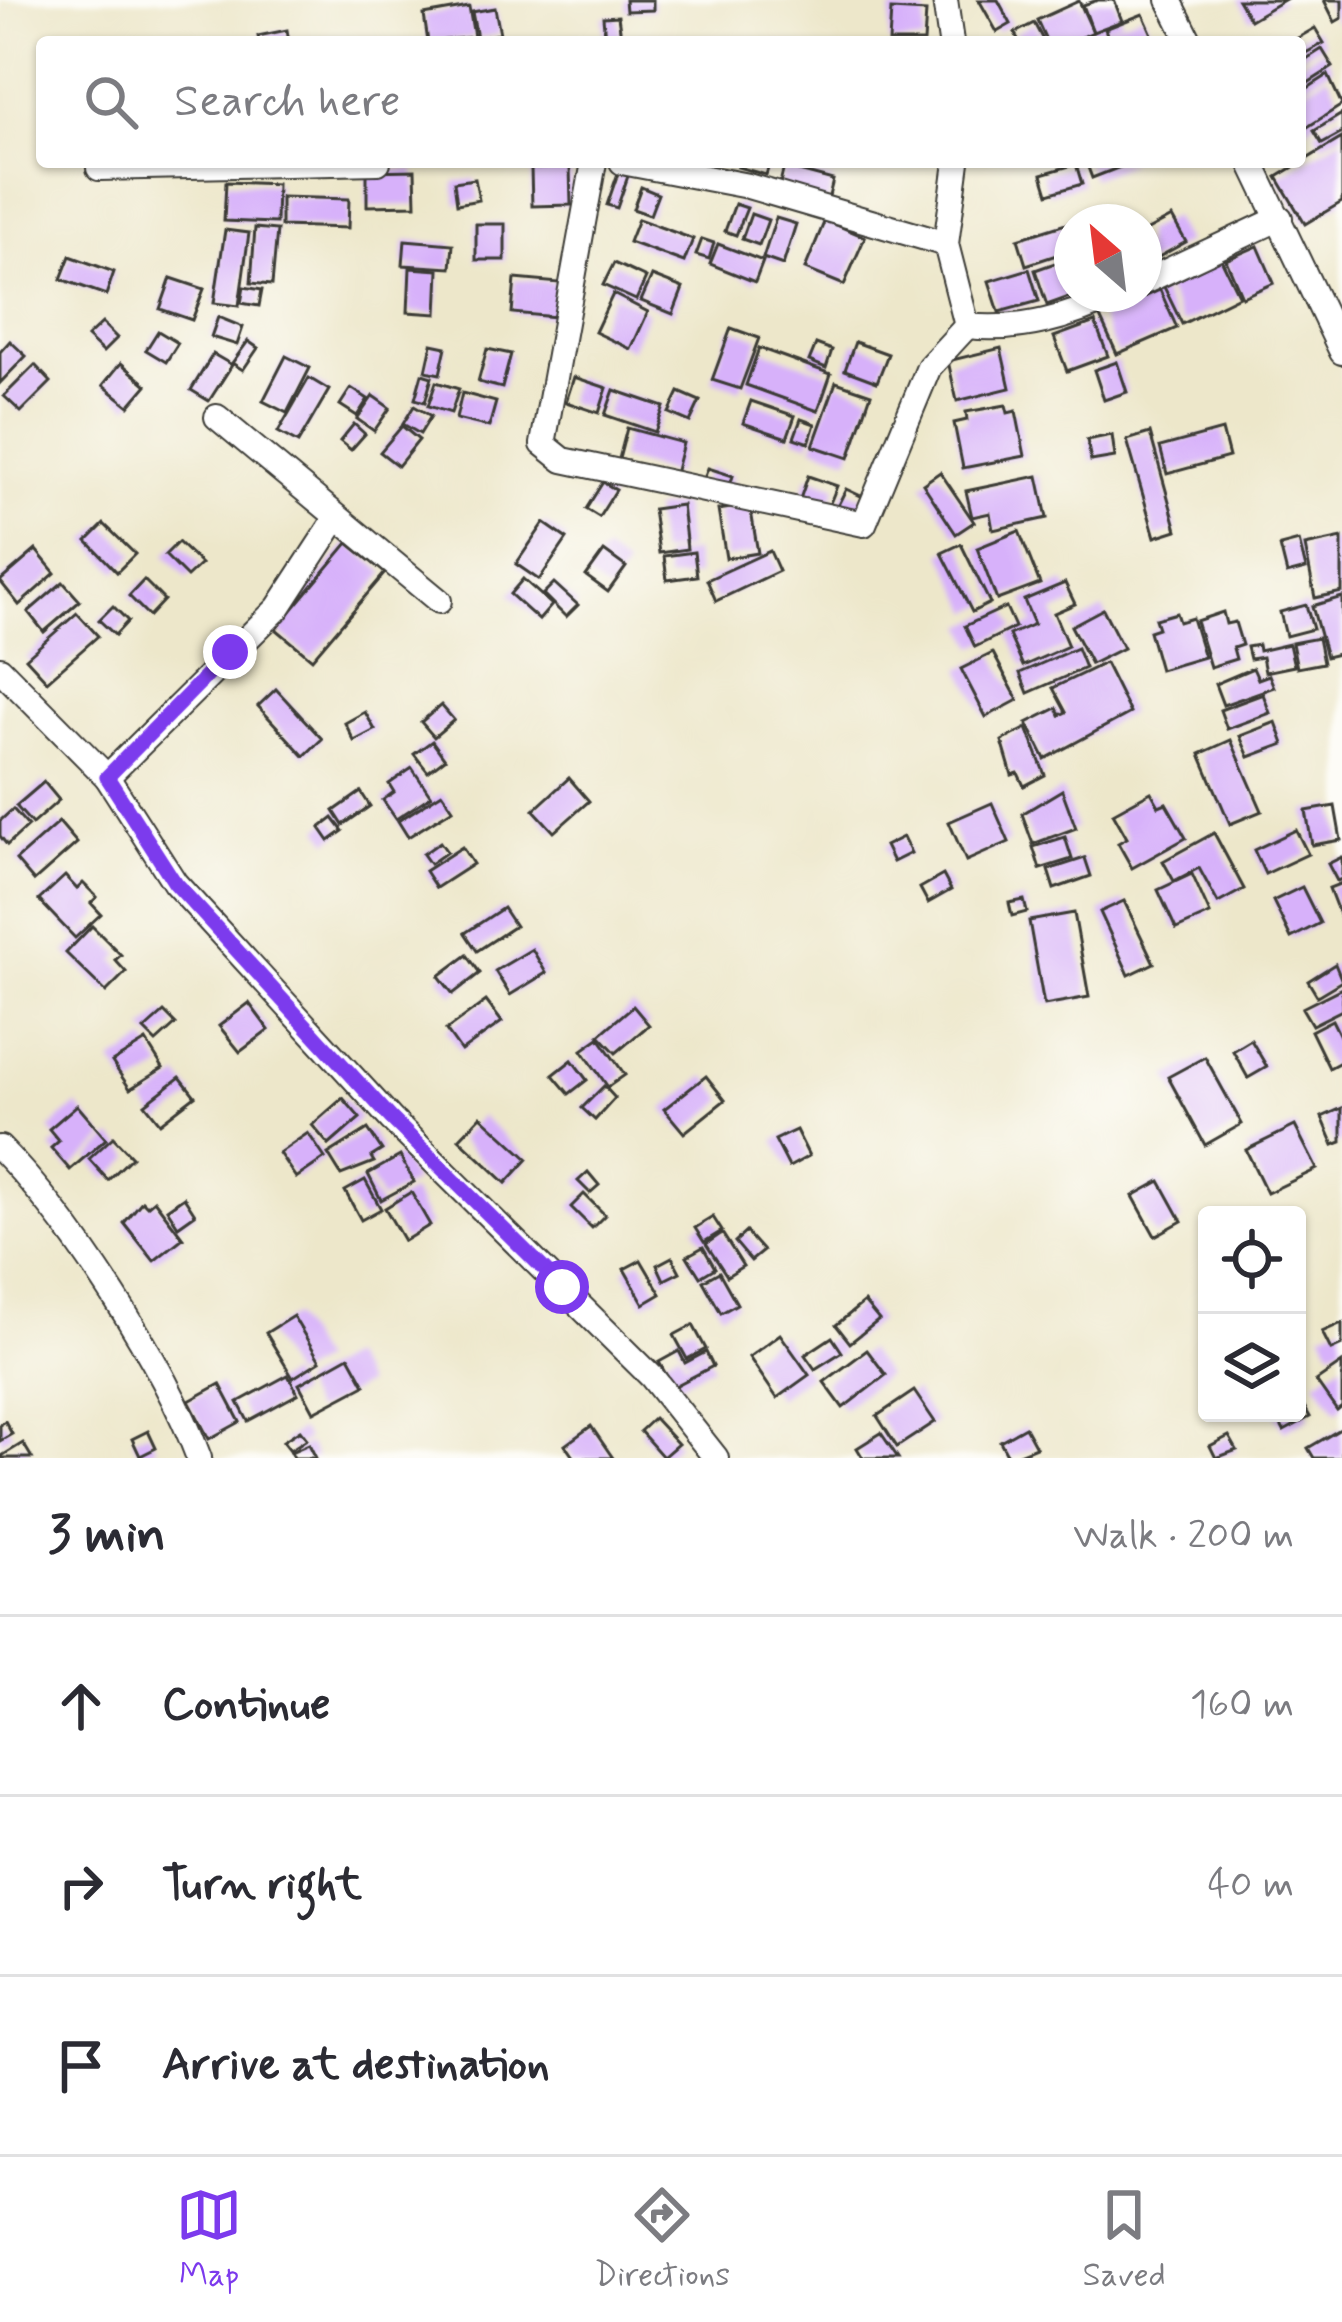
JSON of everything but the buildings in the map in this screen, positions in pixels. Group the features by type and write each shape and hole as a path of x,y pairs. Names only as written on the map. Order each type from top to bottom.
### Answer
{"street":[{"path":"945,0 950,36"},
{"path":"1169,0 1187,36"},
{"path":"593,168 543,444 563,460 863,524 929,367 967,326"},
{"path":"654,168 748,186 946,244"},
{"path":"956,168 946,244 967,326"},
{"path":"1254,168 1342,352"},
{"path":"1162,274 1280,218"},
{"path":"967,326 1004,330 1082,312"},
{"path":"217,417 439,601"},
{"path":"107,777 278,608 336,519"},
{"path":"0,669 107,777 175,883 391,1118 652,1377 716,1458"},
{"path":"0,1148 37,1185 177,1399 199,1458"}],"route":[{"path":"230,652 107,777 175,883 391,1118 562,1287"}]}
